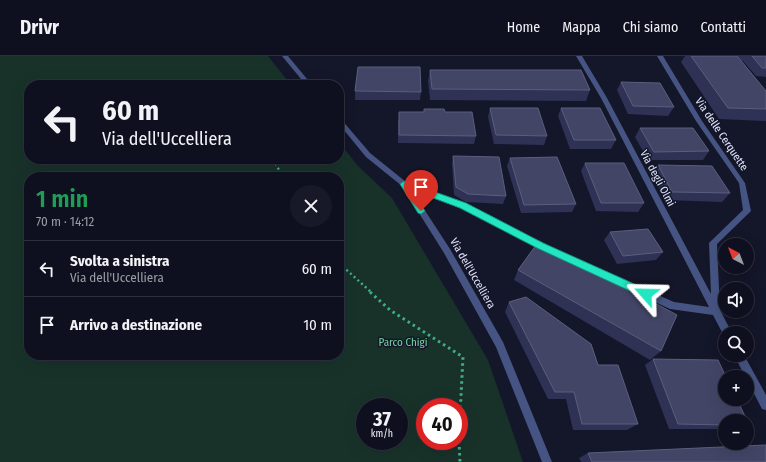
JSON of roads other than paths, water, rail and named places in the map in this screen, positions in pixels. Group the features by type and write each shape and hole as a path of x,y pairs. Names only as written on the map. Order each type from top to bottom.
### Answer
{"street":[{"path":"285,56 305,80"},
{"name":"Via degli Olmi","path":"579,56 604,98 723,326"},
{"name":"Via delle Cerquette","path":"660,56 699,121 742,184 747,211 713,243 716,312"},
{"name":"Via dell'Uccelliera","path":"344,126 368,155 404,184 447,251 500,345 547,462"},
{"path":"404,184 463,206 554,252"},
{"path":"568,258 673,306 716,312"},
{"path":"743,362 766,405"}],"park label":[{"name":"Parco Chigi","path":"403,342"}]}
